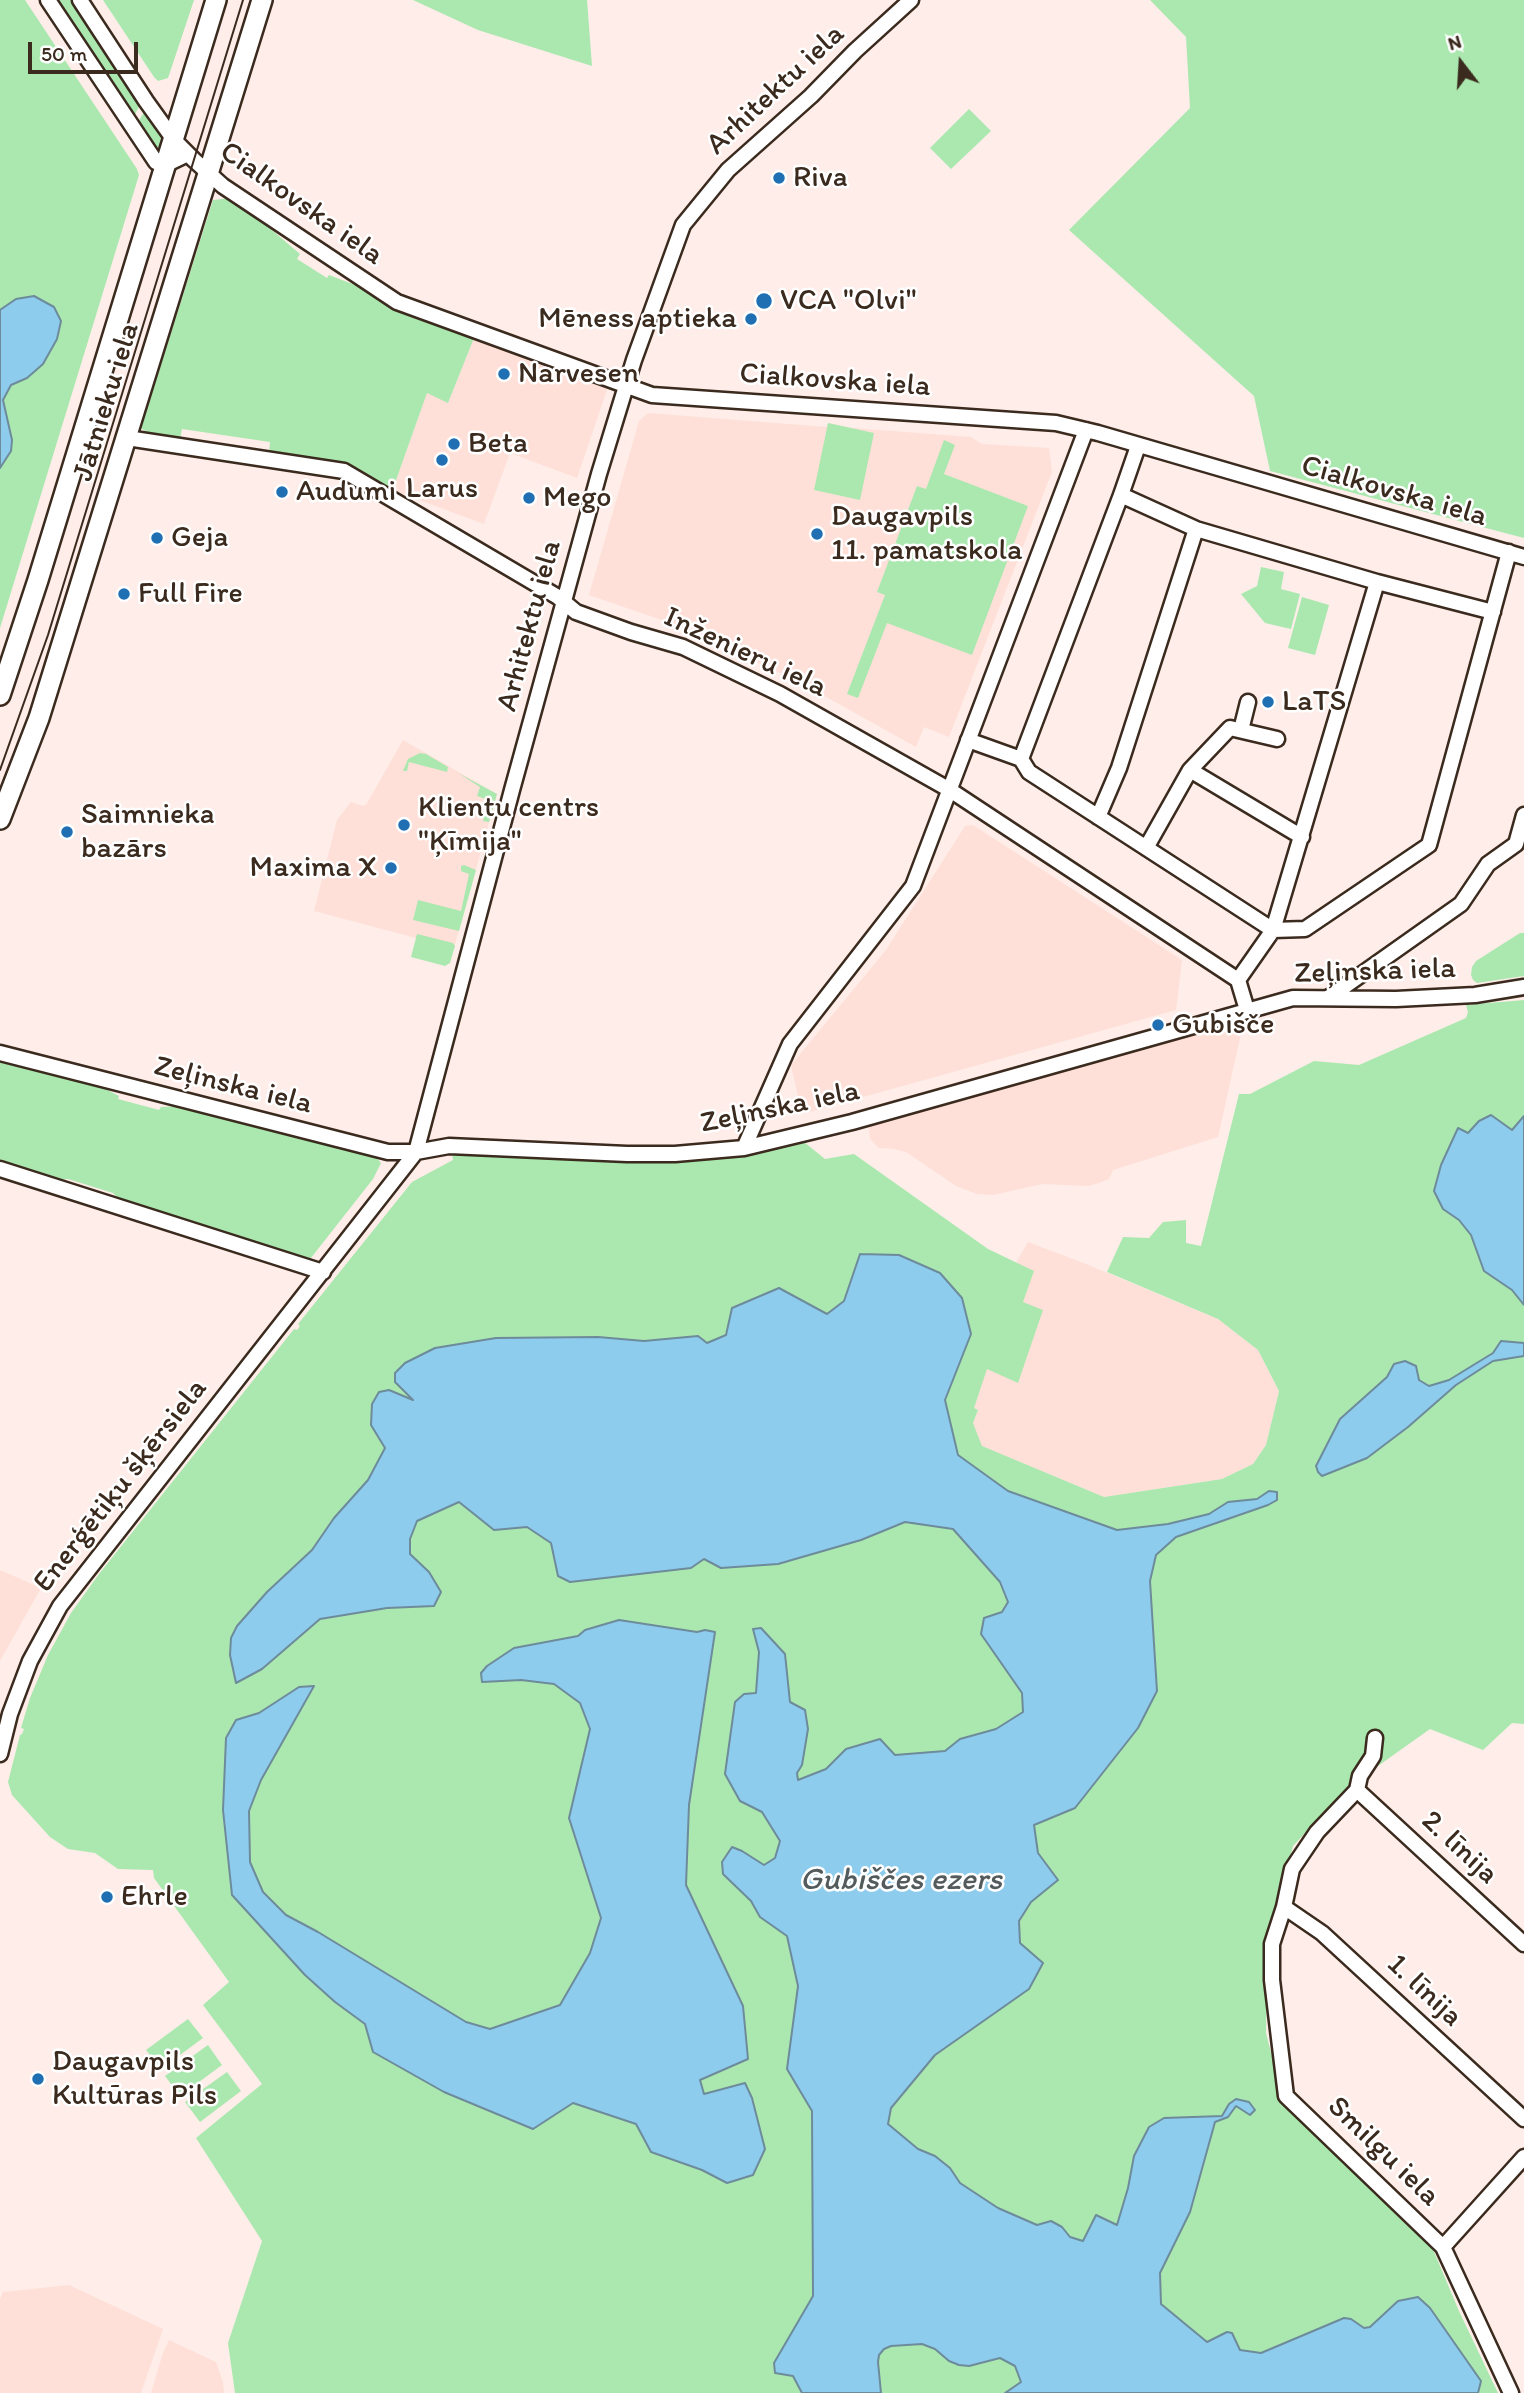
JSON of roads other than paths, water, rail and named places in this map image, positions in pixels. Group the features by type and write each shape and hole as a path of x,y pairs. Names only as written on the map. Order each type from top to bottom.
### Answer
{"street":[{"path":"48,0 156,162 165,165"},
{"name":"Cialkovska iela","path":"80,0 181,147 209,174 397,302 652,395 1056,423 1524,556"},
{"name":"Jātnieku iela","path":"0,695 165,165 181,147 216,0"},
{"name":"Jātnieku iela","path":"0,818 39,718 262,0"},
{"name":"Arhitektu iela","path":"416,1152 512,790 626,385 683,225 728,170 811,96 911,0"},
{"path":"744,1148 790,1044 913,886 1086,430"},
{"name":"Inženieru iela","path":"127,438 344,471 576,612 683,647 780,694 950,790 1238,980"},
{"path":"1021,759 1122,495 1138,446"},
{"path":"1122,495 1196,528 1377,582 1493,612"},
{"path":"1098,817 1119,768 1196,528"},
{"path":"968,740 1021,759 1029,772 1273,930 1305,929 1429,845 1509,552"},
{"path":"1247,1010 1238,980 1273,930 1377,582"},
{"path":"1241,730 1248,702"},
{"path":"1146,848 1190,770 1230,727 1278,739"},
{"path":"1190,770 1302,836"},
{"path":"1328,998 1461,904 1488,864 1520,844 1524,815"},
{"name":"Zeļinska iela","path":"0,1053 388,1152 416,1152 449,1146 627,1154 713,1152 744,1148 852,1122 1293,998 1396,999 1462,996 1524,986"},
{"name":"Enerģētiķu šķērsiela","path":"0,1755 10,1714 30,1661 60,1606 108,1541 416,1152"},
{"path":"0,1169 323,1272"},
{"path":"1284,1907 1292,1869 1317,1832 1357,1790 1360,1776 1373,1756 1375,1738"},
{"name":"2. līnija","path":"1357,1790 1524,1944"},
{"name":"Smilgu iela","path":"1284,1907 1272,1944 1272,1980 1286,2096 1443,2247 1511,2393"},
{"name":"1. līnija","path":"1284,1907 1322,1933 1524,2119"},
{"name":"Smilgu iela","path":"1443,2247 1524,2157"}],"water":[{"path":"34,296 54,307 61,321 57,339 43,364 27,378 11,385 3,400 12,440 11,451 0,468 0,310 16,299"},
{"path":"1491,1115 1512,1130 1524,1116 1524,1305 1512,1290 1484,1271 1471,1235 1459,1220 1443,1209 1434,1191 1441,1165 1458,1128 1468,1133 1479,1121"},
{"name":"Gubiščes ezers","path":"860,1254 899,1255 940,1273 962,1298 971,1334 945,1400 958,1455 1008,1491 1117,1530 1168,1524 1209,1514 1228,1502 1257,1499 1269,1491 1277,1492 1277,1500 1268,1505 1176,1537 1156,1555 1150,1581 1157,1691 1138,1728 1075,1808 1034,1825 1038,1853 1058,1880 1031,1902 1019,1921 1020,1943 1043,1963 1029,1989 935,2055 891,2108 888,2124 918,2149 935,2156 950,2168 960,2183 998,2208 1037,2225 1051,2221 1062,2227 1070,2237 1083,2241 1096,2215 1117,2225 1134,2156 1149,2127 1164,2118 1222,2116 1229,2104 1236,2099 1249,2102 1255,2110 1250,2115 1236,2106 1228,2117 1215,2122 1190,2212 1160,2273 1161,2304 1207,2342 1227,2332 1232,2333 1240,2350 1261,2353 1344,2318 1351,2319 1364,2328 1370,2327 1398,2301 1418,2297 1430,2308 1481,2381 1478,2393 1005,2393 1021,2382 1015,2366 1000,2358 969,2366 959,2365 922,2344 884,2349 878,2362 881,2393 802,2393 793,2376 775,2373 774,2363 813,2296 812,2111 787,2069 798,1986 787,1936 760,1917 751,1901 723,1874 722,1862 732,1847 764,1865 775,1858 780,1841 762,1812 740,1801 725,1774 735,1702 744,1694 756,1693 759,1652 753,1629 761,1628 785,1654 790,1702 805,1710 808,1729 802,1765 797,1773 798,1780 826,1769 846,1749 880,1739 895,1755 945,1751 960,1739 996,1729 1023,1712 1022,1693 981,1634 984,1618 1002,1612 1008,1602 1000,1582 953,1529 905,1522 861,1540 778,1564 721,1568 704,1559 691,1568 570,1582 558,1576 551,1543 527,1527 494,1530 459,1502 417,1521 410,1539 410,1554 429,1572 441,1592 434,1606 387,1608 320,1619 262,1669 236,1683 230,1655 231,1638 237,1626 267,1592 312,1550 334,1518 368,1480 385,1448 371,1425 372,1404 379,1392 389,1390 413,1400 395,1382 395,1373 405,1363 435,1348 496,1338 598,1337 644,1341 698,1336 707,1343 726,1335 732,1308 779,1288 827,1314 844,1301"},
{"path":"1501,1341 1524,1343 1524,1356 1493,1361 1456,1385 1367,1458 1322,1476 1318,1472 1316,1466 1340,1419 1387,1377 1394,1364 1405,1361 1416,1366 1419,1380 1429,1386 1449,1380 1493,1353"},
{"path":"619,1620 697,1632 715,1632 689,1805 686,1885 743,2006 748,2059 700,2080 704,2094 745,2083 752,2098 765,2149 753,2175 727,2183 702,2170 651,2152 636,2124 573,2103 533,2129 444,2092 373,2052 365,2024 305,1975 232,1895 223,1810 226,1738 236,1720 259,1713 299,1687 314,1686 261,1780 249,1811 250,1862 263,1892 286,1915 466,2022 490,2029 560,2005 590,1953 601,1918 569,1818 590,1729 580,1703 554,1684 521,1680 482,1682 481,1673 514,1648 578,1636 585,1630"}],"tram line":[{"path":"0,770 48,635 243,0"}],"place":[{"name":"Riva","path":"779,178"},
{"name":"VCA \"Olvi\"","path":"764,301"},
{"name":"Mēness aptieka","path":"751,319"},
{"name":"Narvesen","path":"504,374"},
{"name":"Beta","path":"454,444"},
{"name":"Larus","path":"442,460"},
{"name":"Audumi","path":"282,492"},
{"name":"Mego","path":"529,498"},
{"name":"Daugavpils 11. pamatskola","path":"817,534"},
{"name":"Geja","path":"157,538"},
{"name":"Full Fire","path":"124,594"},
{"name":"LaTS","path":"1268,702"},
{"name":"Klientu centrs \"Ķīmija\"","path":"404,825"},
{"name":"Saimnieka bazārs","path":"67,832"},
{"name":"Maxima X","path":"391,868"},
{"name":"Gubišče","path":"1158,1025"},
{"name":"Ehrle","path":"107,1897"},
{"name":"Daugavpils Kultūras Pils","path":"38,2079"}]}
